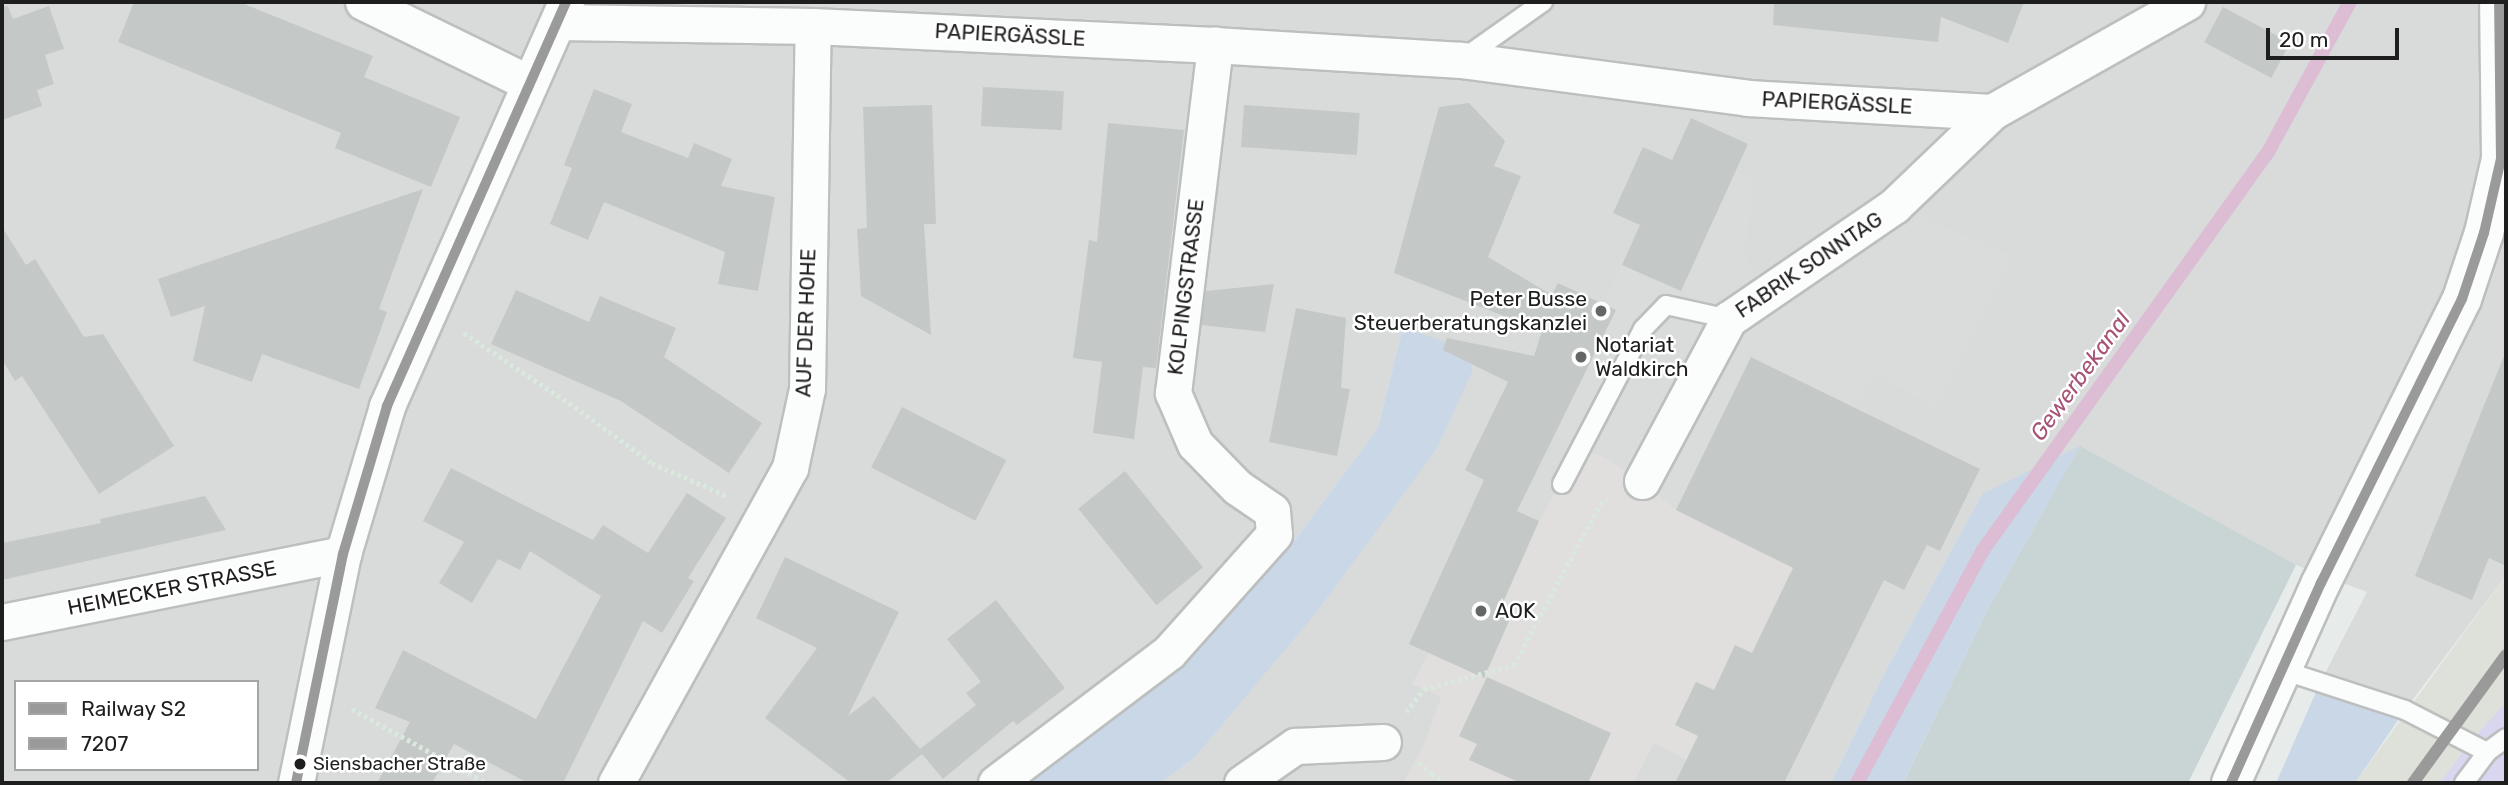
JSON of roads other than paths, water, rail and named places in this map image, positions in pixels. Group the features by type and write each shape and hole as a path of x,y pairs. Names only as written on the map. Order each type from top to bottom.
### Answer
{"street":[{"path":"363,2 529,83"},
{"path":"1992,112 2187,2"},
{"path":"296,783 343,554 387,406 562,12"},
{"name":"PAPIERGÄSSLE","path":"562,12 1461,60 1748,98 1992,112"},
{"path":"2231,783 2327,570 2462,299 2484,233 2501,159 2502,12"},
{"name":"AUF DER HOHE","path":"616,783 790,468 807,390 813,26"},
{"name":"KOLPINGSTRASSE","path":"996,783 1169,652 1274,534 1272,511 1237,487 1195,444 1173,393 1215,45"},
{"name":"FABRIK SONNTAG","path":"1642,481 1729,320 1894,206 1992,112"},
{"name":"HEIMECKER STRASSE","path":"2,622 343,554"},
{"path":"1242,783 1295,746 1383,742"}],"lane":[{"path":"1461,60 1543,2"},
{"path":"1562,484 1643,330 1666,305 1729,320"},
{"path":"2282,670 2405,710 2487,752"},
{"path":"2464,783 2487,752 2506,738"}],"waterway":[{"name":"Gewerbekanal","path":"1857,783 1983,550 2267,154 2350,2"}],"rail line":[{"name":"S2","path":"2413,783 2506,655"}],"place":[{"name":"Peter Busse Steuerberatungskanzlei","path":"1601,311"},
{"name":"Notariat Waldkirch","path":"1581,357"},
{"name":"AOK","path":"1481,611"},
{"name":"Siensbacher Straße","path":"300,764"}]}
